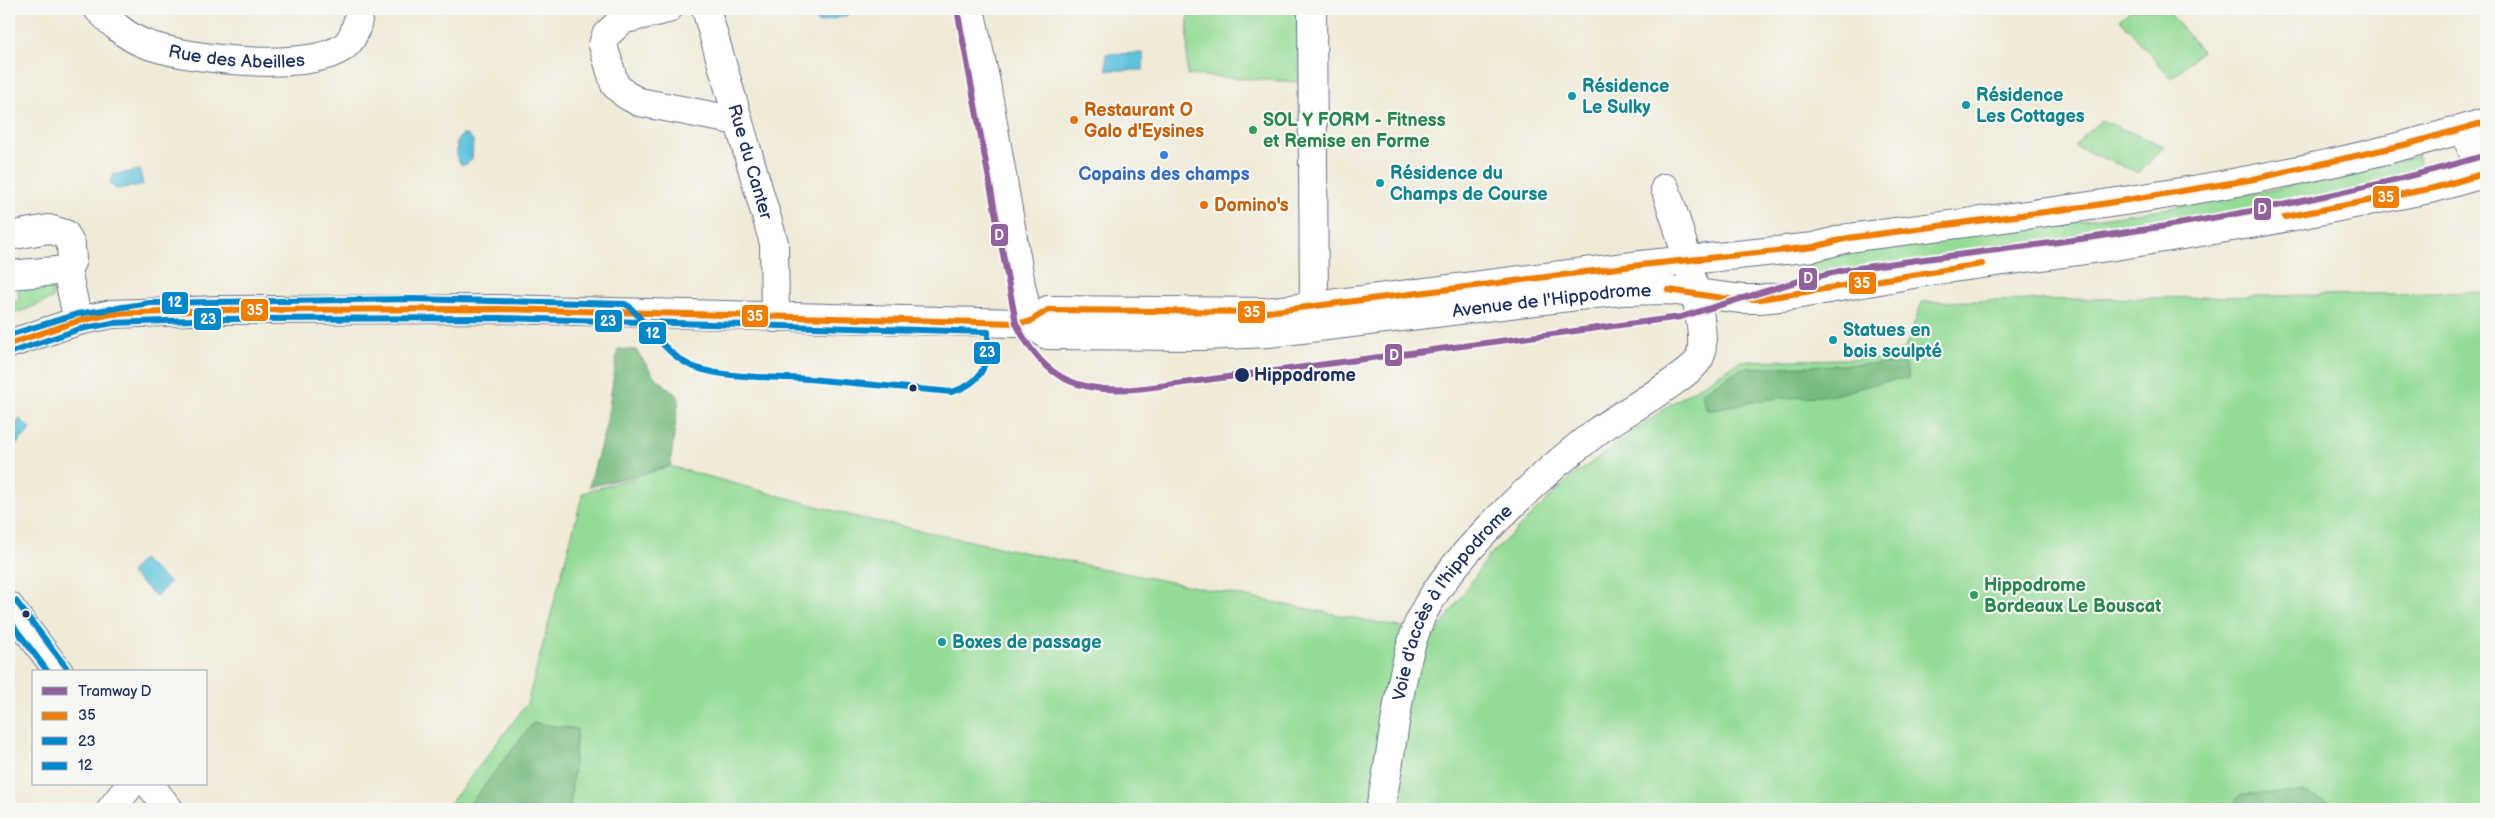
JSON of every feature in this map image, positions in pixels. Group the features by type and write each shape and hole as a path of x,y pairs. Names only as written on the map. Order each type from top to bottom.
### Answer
{"street":[{"name":"Rue des Abeilles","path":"98,9 123,32 142,43 184,55 230,60 311,60 330,54 347,44 357,26 360,9"},
{"path":"668,9 622,20 606,35 603,45 615,85 626,96 639,102 738,121"},
{"name":"Rue du Canter","path":"706,9 774,243 776,318"},
{"path":"970,9 986,83 1020,285 1029,322"},
{"path":"1233,335 1307,318 1312,314 1314,307 1312,9"},
{"path":"2475,126 2484,174"},
{"name":"Avenue de l'Hippodrome","path":"9,344 78,321 112,314 151,312 402,308 576,311 776,318 1029,322 1048,310 1267,312 1814,246 1848,238 2176,194 2308,170 2475,126"},
{"name":"Avenue de l'Hippodrome","path":"1029,322 1047,335 1233,335 1343,325 1594,293 1644,289 1751,299 1788,296 1930,271 2108,247 2263,222 2434,188 2484,174"},
{"name":"Voie d'accès à l'hippodrome","path":"1380,809 1403,679 1416,629 1426,608 1463,558 1544,475 1593,435 1681,377 1698,362 1701,355 1703,335 1695,294 1676,218 1664,188"},
{"path":"9,236 48,228 65,234 72,244 72,260 67,270 78,321"},
{"path":"9,275 67,270"},
{"path":"1314,307 1321,314 1343,325"},
{"path":"9,606 57,670"},
{"path":"111,809 129,786"},
{"path":"151,786 169,809"}],"green space":[{"path":"1188,9 1299,9 1299,82 1187,75"},
{"path":"2132,9 2166,9 2202,51 2171,79 2120,19"},
{"path":"2101,120 2164,146 2139,173 2074,146"},
{"path":"2418,156 2423,178 2340,198 1808,283 1803,262 1921,241 2196,204 2307,182"},
{"path":"42,285 54,290 52,299 9,316 9,303 19,301 18,287"},
{"name":"Hippodrome Bordeaux Le Bouscat","path":"2486,292 2486,809 446,809 527,704 583,493 670,466 857,517 1084,565 1436,634 1488,557 1569,479 1671,404 1740,361 1901,358 1922,302"},
{"path":"618,349 636,350 654,376 679,397 670,466 589,487 606,426"},
{"path":"1905,363 1909,378 1883,382 1834,395 1771,399 1707,410 1701,393 1742,368"},
{"path":"533,723 577,729 570,809 466,809"},
{"path":"2303,792 2343,809 2227,809 2242,794"}],"water":[{"path":"847,9 848,15 818,23 814,10"},
{"path":"1143,53 1143,70 1107,70 1106,54"},
{"path":"462,135 467,135 473,140 472,159 467,164 462,165 457,159 457,140"},
{"path":"140,170 143,185 116,189 111,185 110,180 114,178 113,175"},
{"path":"20,419 31,429 11,450 9,430"},
{"path":"142,559 170,583 156,596 130,573"}],"tram line":[{"name":"D","path":"957,9 1016,323 1039,359 1053,371 1068,380 1084,386 1103,389 1145,388 1681,317 1802,280 1845,270 2075,240 2204,220 2346,192 2486,155"}],"transit line":[{"name":"35","path":"9,344 78,321 112,314 218,310 498,309 1016,323 1029,322 1048,310 1267,312 1641,265 1814,247 1848,238 2090,206 2249,180 2408,144 2486,122"},
{"name":"35","path":"2285,217 2434,188 2486,173"},
{"name":"35","path":"1668,290 1729,299 1760,299 1982,264"},
{"name":"12","path":"9,335 77,314 150,303 412,299 625,304 630,307 669,350 695,368 710,372 744,376 809,379"},
{"name":"23","path":"12,352 80,329 113,323 218,319 498,318 988,332 987,353 978,377 972,383 952,392 809,379"},
{"name":"12","path":"16,601 66,667"},
{"name":"23","path":"9,620 46,670"}],"place":[{"name":"Résidence Le Sulky","path":"1572,96"},
{"name":"Résidence Les Cottages","path":"1966,105"},
{"name":"Restaurant O Galo d'Eysines","path":"1074,120"},
{"name":"SOL Y FORM - Fitness et Remise en Forme","path":"1253,130"},
{"name":"Copains des champs","path":"1164,155"},
{"name":"Résidence du Champs de Course","path":"1380,183"},
{"name":"Domino's","path":"1204,205"},
{"name":"Statues en bois sculpté","path":"1833,340"},
{"name":"Hippodrome","path":"1242,375"},
{"name":"Hippodrome Bordeaux Le Bouscat","path":"1974,595"},
{"name":"Boxes de passage","path":"942,642"}]}
